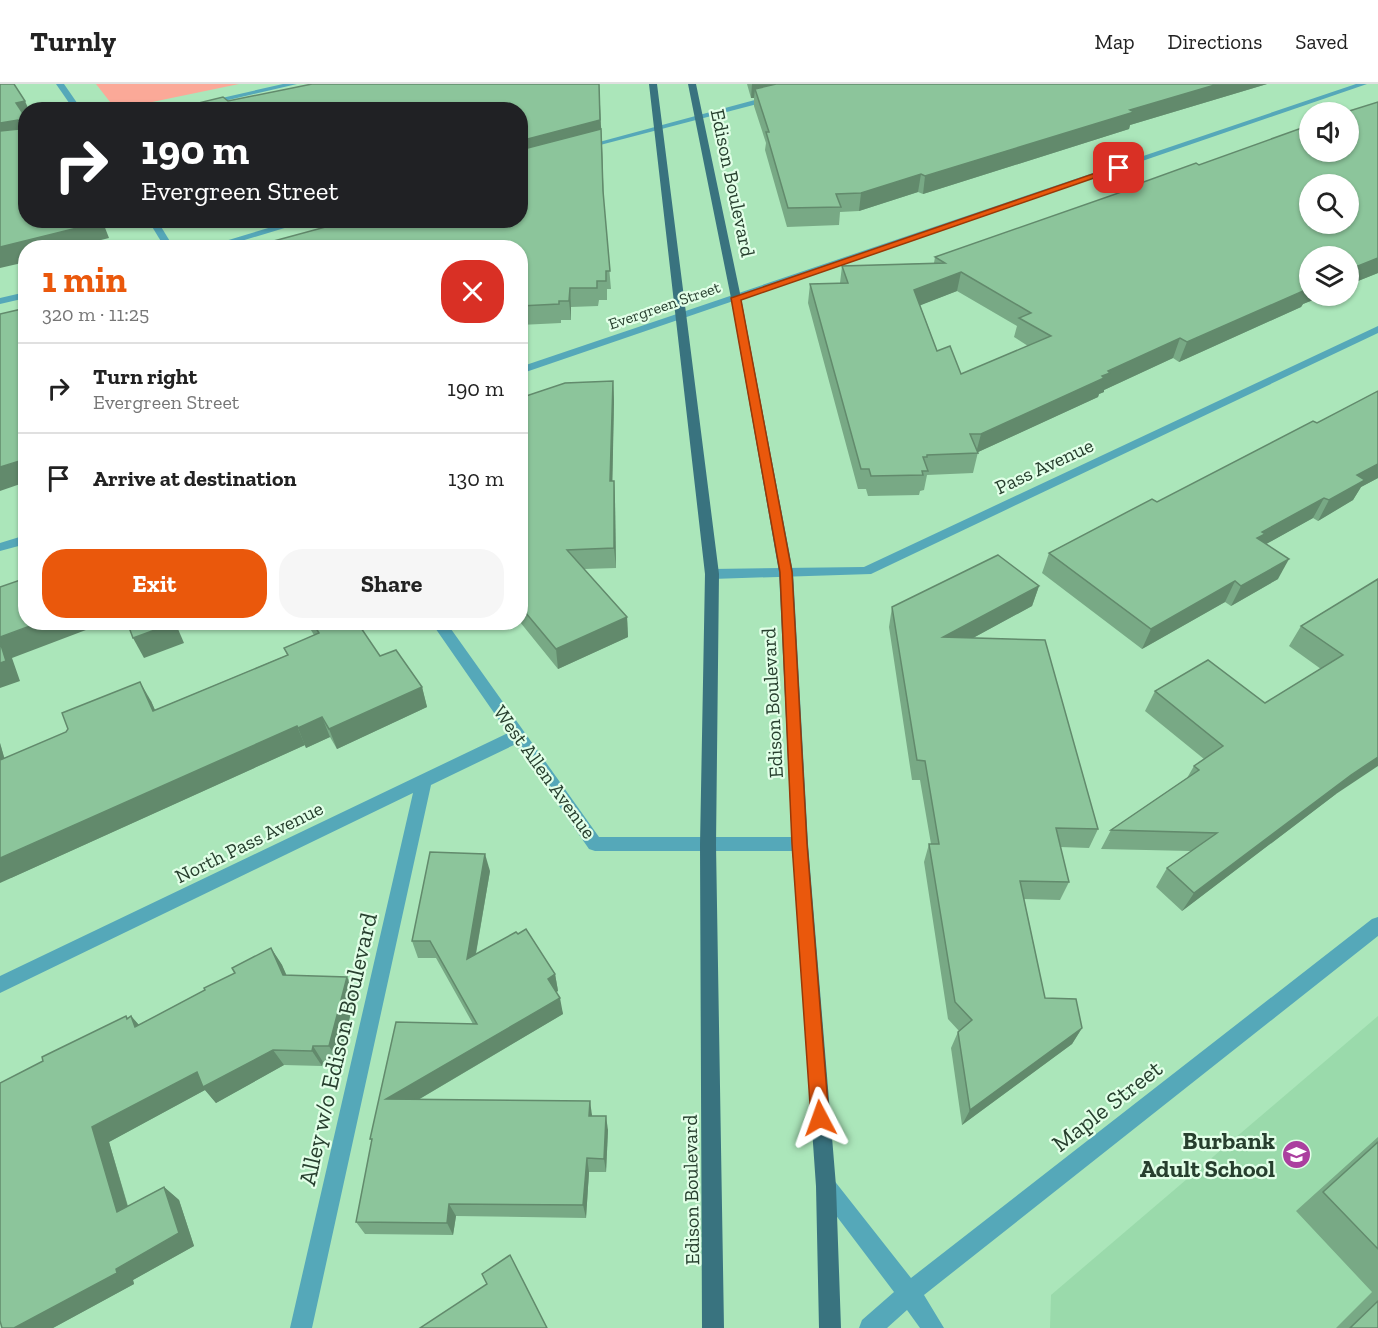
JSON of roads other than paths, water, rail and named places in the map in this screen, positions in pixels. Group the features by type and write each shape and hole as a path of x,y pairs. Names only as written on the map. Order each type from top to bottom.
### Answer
{"main road":[{"name":"Edison Boulevard","path":"653,84 712,574 708,845 713,1328"},
{"name":"Edison Boulevard","path":"692,84 736,298 786,572 800,844 825,1186 830,1328"}],"street":[{"path":"60,84 72,102"},
{"path":"210,102 292,84"},
{"name":"Evergreen Street","path":"528,368 1363,84"},
{"path":"574,150 778,96"},
{"path":"235,240 278,228"},
{"path":"0,301 18,297"},
{"name":"Pass Avenue","path":"712,574 866,571 1378,329"},
{"path":"0,547 18,541"},
{"name":"West Allen Avenue","path":"444,630 595,844 800,844"},
{"name":"North Pass Avenue","path":"0,985 517,735"},
{"name":"Alley w/o Edison Boulevard","path":"301,1328 424,781"},
{"name":"Maple Street","path":"870,1328 909,1293 1378,925"},
{"path":"825,1186 909,1293 933,1328"}],"place":[{"name":"Burbank Adult School","path":"1296,1155"}]}
